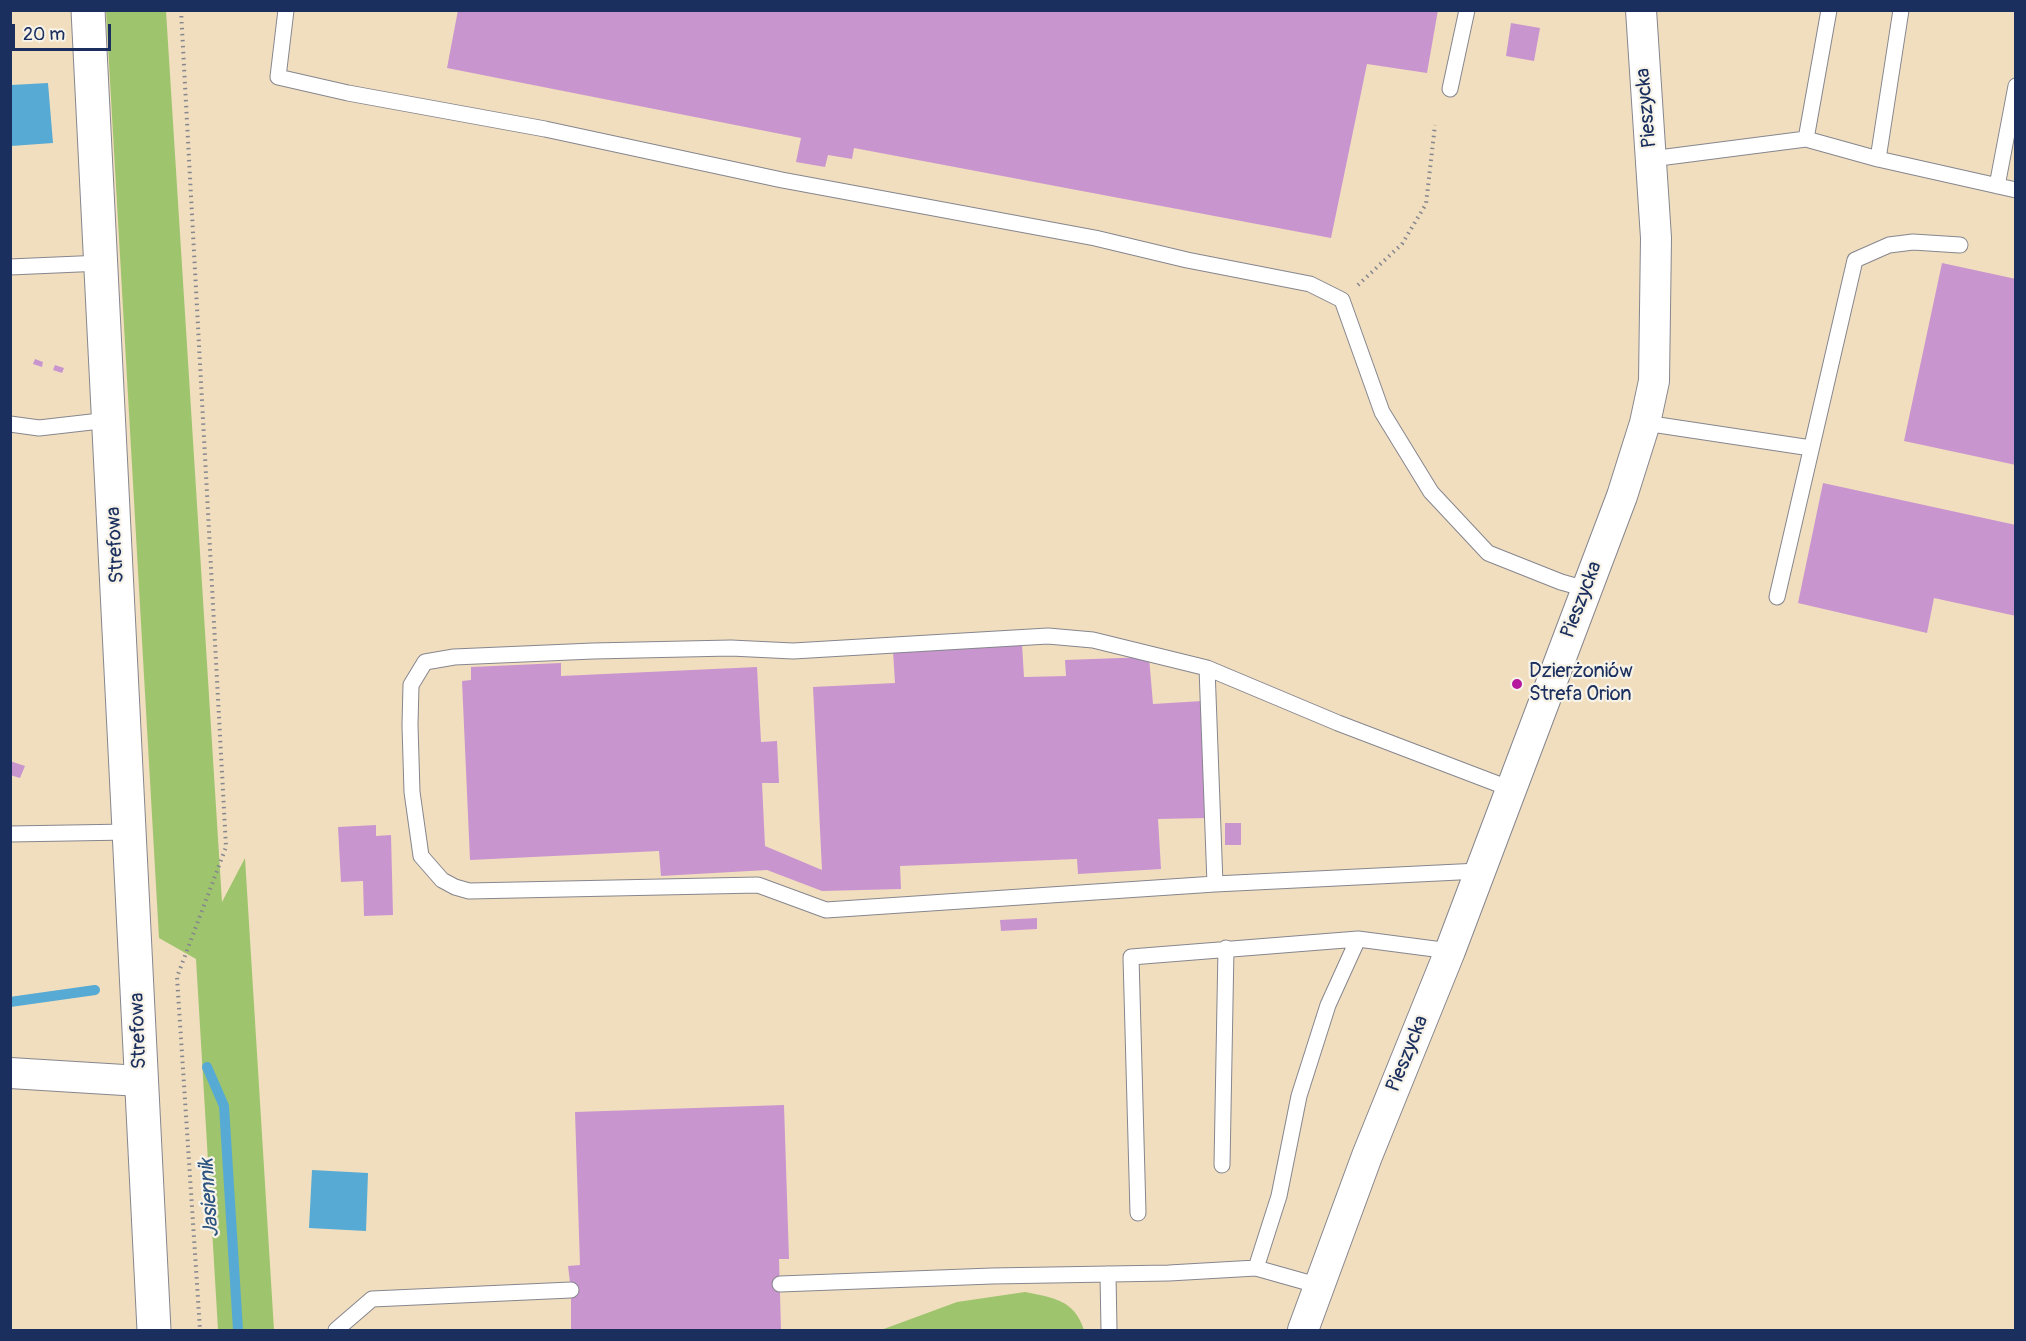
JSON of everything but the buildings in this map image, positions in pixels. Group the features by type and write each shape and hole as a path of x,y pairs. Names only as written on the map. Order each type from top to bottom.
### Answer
{"street":[{"name":"Strefowa","path":"88,10 154,1330"},
{"name":"Pieszycka","path":"1303,1330 1367,1156 1450,951 1622,496 1645,423 1654,369 1656,238 1641,10"},
{"name":"Strefowa","path":"10,1073 140,1081"}],"lane":[{"path":"286,10 278,77 348,93 545,129 782,180 1095,238 1187,260 1310,284 1342,300 1382,412 1431,492 1488,553 1561,582 1586,589"},
{"path":"1450,89 1467,10"},
{"path":"1806,139 1829,10"},
{"path":"1878,159 1902,10"},
{"path":"1997,186 2016,86"},
{"path":"1651,159 1806,139 1878,159 2016,190"},
{"path":"1778,597 1855,260 1889,245 1912,242 1960,245"},
{"path":"10,267 102,263"},
{"path":"10,424 39,428 109,420"},
{"path":"1645,423 1811,448"},
{"path":"1479,872 1215,884 826,910 758,885 469,891 442,880 421,856 412,792 411,685 425,662 454,657 731,648 793,651 1048,636 1093,640 1207,668 1338,723 1511,789"},
{"path":"1207,668 1215,884"},
{"path":"10,834 129,832"},
{"path":"1256,1268 1279,1196 1299,1096 1328,1005 1359,939"},
{"path":"1138,1213 1131,957 1359,939 1450,951"},
{"path":"1222,1165 1226,948"},
{"path":"780,1284 992,1276 1168,1273 1256,1268 1320,1286"},
{"path":"1108,1274 1109,1330"},
{"path":"336,1330 372,1299 571,1290"}],"path":[{"path":"181,10 226,847 177,977 200,1330"},
{"path":"1342,300 1402,244 1426,204 1436,125"}],"green space":[{"path":"106,11 166,11 222,902 245,858 274,1330 218,1330 196,959 159,938"},
{"path":"1025,1292 1053,1298 1068,1306 1080,1320 1084,1330 881,1330 957,1302"}],"water":[{"path":"48,83 53,143 11,146 11,85"},
{"path":"312,1170 368,1173 366,1231 309,1228"}],"waterway":[{"name":"Jasiennik","path":"10,1002 95,990"},
{"name":"Jasiennik","path":"207,1067 224,1106 238,1330"}],"place":[{"name":"Dzierżoniów Strefa Orion","path":"1517,684"}]}
